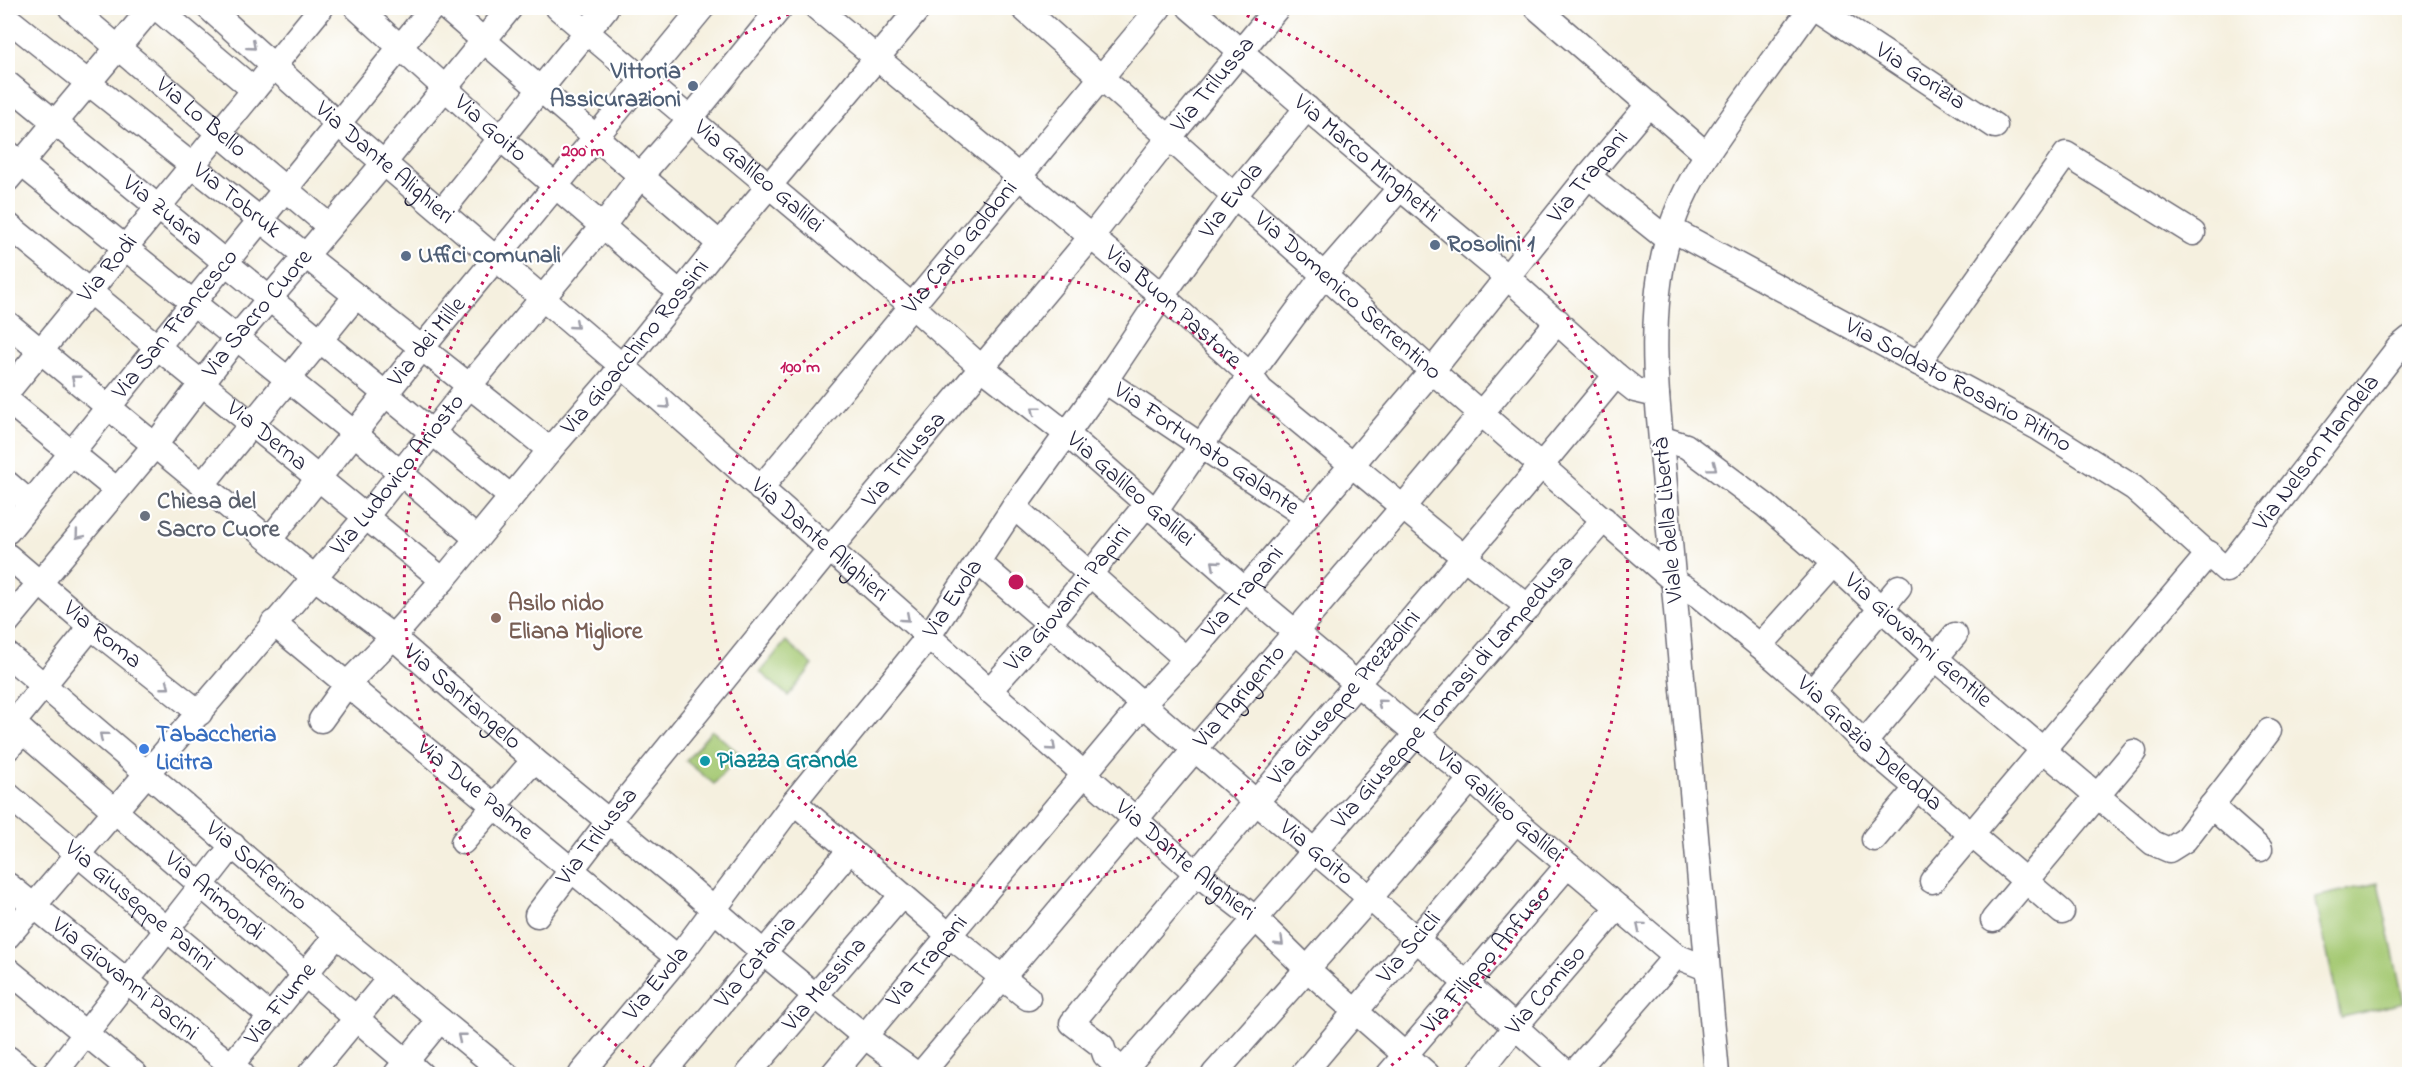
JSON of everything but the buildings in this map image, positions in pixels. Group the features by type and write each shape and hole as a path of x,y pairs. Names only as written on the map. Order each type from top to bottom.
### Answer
{"street":[{"name":"Via Lo Bello","path":"71,8 330,226"},
{"path":"151,8 55,122 12,165 237,337 353,432 476,538"},
{"path":"156,8 254,90"},
{"name":"Via Dante Alighieri","path":"209,8 337,123 622,366 1135,820 1195,872 1256,919 1307,969 1427,1074"},
{"name":"Via Rodi","path":"8,391 321,8"},
{"name":"Via Goito","path":"357,8 402,46 500,138 681,294"},
{"name":"Via San Francesco","path":"8,531 432,8"},
{"path":"447,8 720,244"},
{"name":"Via Sacro Cuore","path":"8,621 155,445 237,337 272,299 510,8"},
{"name":"Via Galileo Galilei","path":"558,8 911,305 981,367 1067,434 1150,509 1418,733 1618,908 1676,956 1706,968"},
{"path":"442,211 606,8"},
{"name":"Via dei Mille","path":"270,539 319,479 353,432 387,394 422,348 702,8"},
{"name":"Via Ludovico Ariosto","path":"8,936 401,475 433,431 542,296 602,227 641,175 690,119 780,8"},
{"name":"Via Buon Pastore","path":"817,8 1162,296 1250,375 1260,390 1352,464 1462,558 1529,607"},
{"name":"Via Gioacchino Rossini","path":"321,720 347,684 393,637 443,580 622,366 720,244 920,8"},
{"name":"Via Domenico Serrentino","path":"1023,8 1674,582"},
{"name":"Via Carlo Goldoni","path":"760,489 1159,8"},
{"name":"Via Marco Minghetti","path":"1190,8 1558,321 1616,375 1635,390 1657,395"},
{"name":"Via Trilussa","path":"537,915 608,822 829,550 1091,237 1169,138 1277,8"},
{"name":"Viale della Libertà","path":"1717,1074 1706,968 1663,439 1657,395 1654,357 1655,327 1670,234 1676,214 1706,154 1811,8"},
{"name":"Via Gorizia","path":"1817,8 1995,126"},
{"path":"1546,10 1706,154"},
{"name":"Via Tobruk","path":"12,18 88,83 550,450"},
{"name":"Via Zuara","path":"8,84 511,497"},
{"name":"Via Trapani","path":"832,1074 1143,704 1186,659 1432,371 1588,176 1649,104"},
{"name":"Via Evola","path":"581,1074 678,958 794,802 928,638 1014,507 1105,381 1162,296 1234,196 1307,108"},
{"path":"1918,363 2066,154 2193,233"},
{"name":"Via Soldato Rosario Pitino","path":"1588,176 1670,234 2040,429 2134,488 2218,561"},
{"name":"Via Giovanni Papini","path":"989,691 1202,447 1250,375 1324,275 1400,188"},
{"name":"Via Derna","path":"8,225 443,580"},
{"path":"203,484 356,296"},
{"name":"Via Agrigento","path":"921,1074 1195,749 1297,633 1558,321"},
{"name":"Via Santangelo","path":"8,324 314,577 393,637 534,760 764,953 864,1036 916,1074"},
{"name":"Via Nelson Mandela","path":"1932,881 2043,750 2218,561 2409,338"},
{"name":"Via Giuseppe Prezzolini","path":"1122,1073 1105,1055 1102,1046 1072,1023 1195,872 1542,466 1616,375"},
{"name":"Via Fortunato Galante","path":"1105,381 1307,517"},
{"path":"8,401 117,490"},
{"name":"Via Giovanni Gentile","path":"1663,439 1686,446 1766,506 1935,658 2153,843 2169,850 2185,840 2211,806"},
{"path":"8,484 30,503"},
{"path":"1014,507 1186,659"},
{"name":"Via Giuseppe Tomasi di Lampedusa","path":"1122,1073 1314,849 1604,519"},
{"name":"Via Roma","path":"8,556 91,627 200,712"},
{"name":"Via Goito","path":"978,562 1256,802 1314,849 1568,1074"},
{"path":"1760,646 1833,564"},
{"name":"Via Grazia Deledda","path":"1674,582 1699,597 1760,646 1812,691 1864,743 2062,912"},
{"path":"1812,691 1899,587"},
{"name":"Via Due Palme","path":"273,623 678,958"},
{"path":"13,731 43,686 91,627"},
{"path":"1864,743 1955,635"},
{"name":"Via Solferino","path":"8,655 440,1020 493,1070"},
{"name":"Via Arimondi","path":"13,731 114,809 357,1018 407,1070"},
{"path":"2260,849 2211,806 2270,731"},
{"path":"1993,920 2134,752"},
{"path":"463,842 534,760"},
{"path":"1214,1074 1370,898 1471,779"},
{"path":"1874,839 1917,788"},
{"name":"Via Giuseppe Parini","path":"8,795 271,1017"},
{"path":"794,802 949,935 1028,998"},
{"name":"Via Scicli","path":"1302,1074 1418,940 1516,821"},
{"path":"54,1074 233,845"},
{"name":"Via Catania","path":"662,1074 850,850"},
{"name":"Via Filippo Anfuso","path":"1389,1074 1568,865"},
{"name":"Via Giovanni Pacini","path":"8,885 233,1072"},
{"name":"Via Messina","path":"748,1074 902,895"},
{"name":"Via Comiso","path":"1478,1074 1515,1027 1618,908"},
{"name":"Via Fiume","path":"233,1072 271,1017 337,935"},
{"path":"1573,1074 1676,956"},
{"path":"8,970 135,1074"},
{"path":"310,1074 389,979"},
{"path":"407,1070 440,1020"},
{"path":"8,1058 28,1074"}],"green space":[{"path":"786,641 813,665 788,696 760,672"},
{"path":"712,730 740,754 714,784 686,761"},
{"path":"2378,883 2404,1003 2341,1017 2315,897"}],"place":[{"name":"Vittoria Assicurazioni","path":"693,86"},
{"name":"Rosolini 1","path":"1435,245"},
{"name":"Uffici comunali","path":"406,256"},
{"name":"Chiesa del Sacro Cuore","path":"145,516"},
{"name":"Asilo nido Eliana Migliore","path":"496,618"},
{"name":"Tabaccheria Licitra","path":"144,749"},
{"name":"Piazza Grande","path":"705,761"}]}
